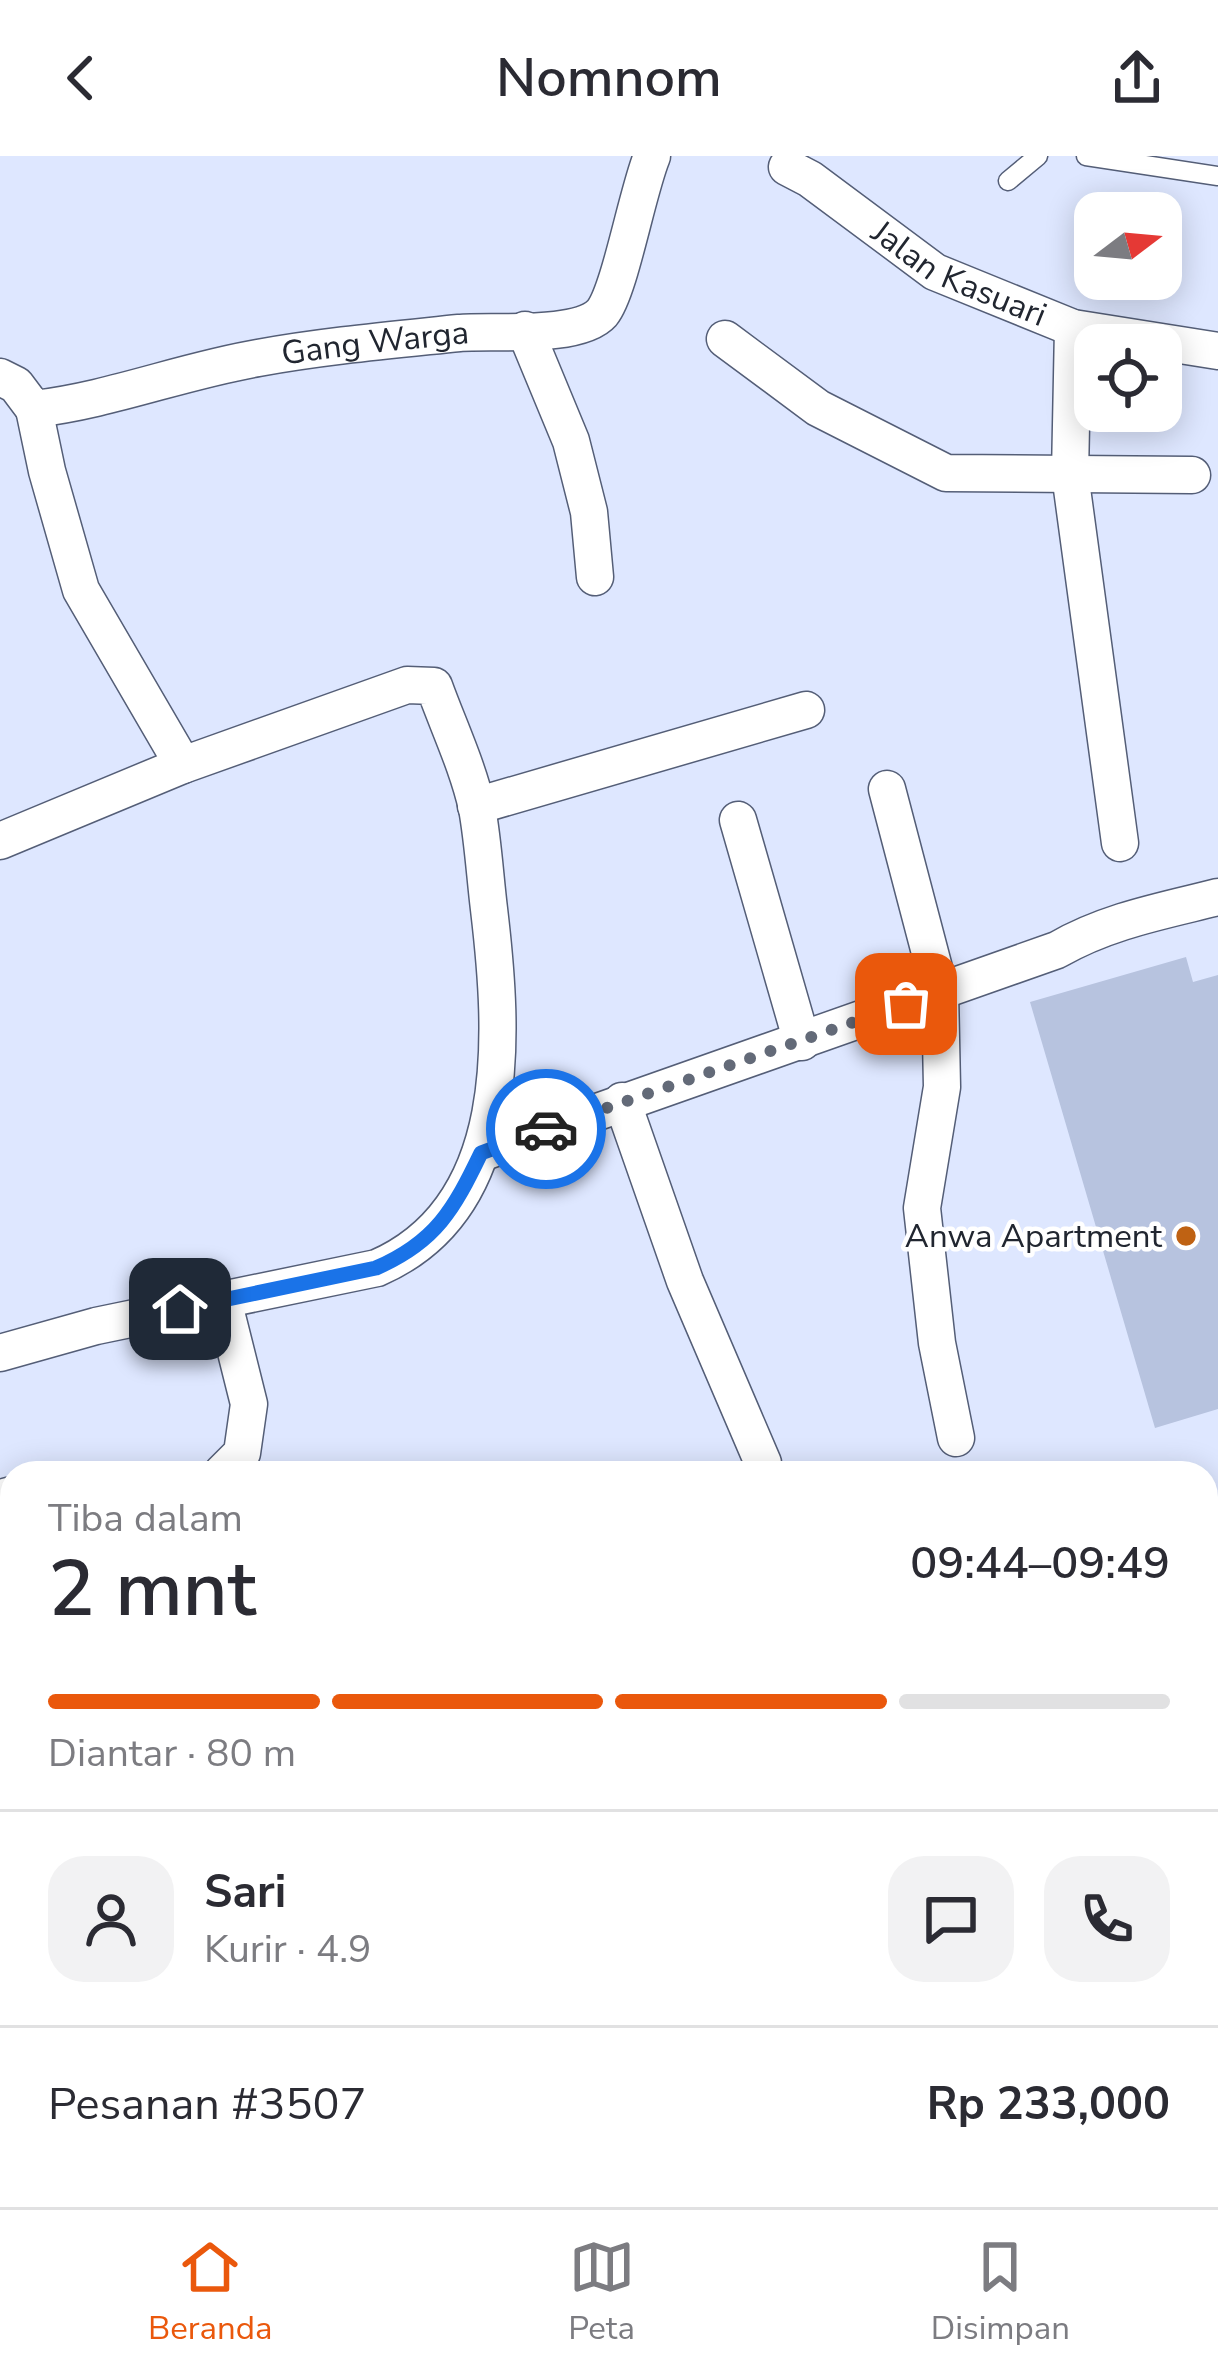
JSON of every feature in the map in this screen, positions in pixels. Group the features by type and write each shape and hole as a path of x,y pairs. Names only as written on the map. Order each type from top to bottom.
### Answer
{"street":[{"name":"Gang Warga","path":"34,409 77,404 255,358 465,332 572,328 602,313 652,156"},
{"name":"Jalan Kasuari","path":"787,167 935,272 1073,328 1218,351"},
{"path":"1073,328 1070,474 1120,843"},
{"path":"525,330 571,441 589,512 595,577"},
{"path":"725,340 818,408 946,473 1192,475"},
{"path":"0,377 16,386 34,409 81,590 183,765"},
{"path":"0,842 183,765 407,685 434,686 476,806 500,1027 481,1153 452,1212 418,1246 376,1268 96,1326 0,1353"},
{"path":"476,806 806,710"},
{"path":"887,789 940,992 942,1088 922,1208 937,1343 956,1438"},
{"path":"738,820 802,1042"},
{"path":"481,1153 1057,950 1122,921 1218,898"},
{"path":"622,1101 685,1281 762,1461"},
{"path":"223,1300 249,1404 242,1453 234,1461"}],"lane":[{"path":"1008,181 1038,156"},
{"path":"1086,156 1218,176"}],"building":[{"path":"1186,957 1193,982 1218,975 1218,1409 1155,1428 1030,1002"}],"way so far":[{"path":"546,1129 906,1004"}],"place":[{"name":"Anwa Apartment","path":"1186,1236"}],"route":[{"path":"180,1309 376,1268 398,1258 418,1246 452,1212 481,1153 546,1129"}]}
